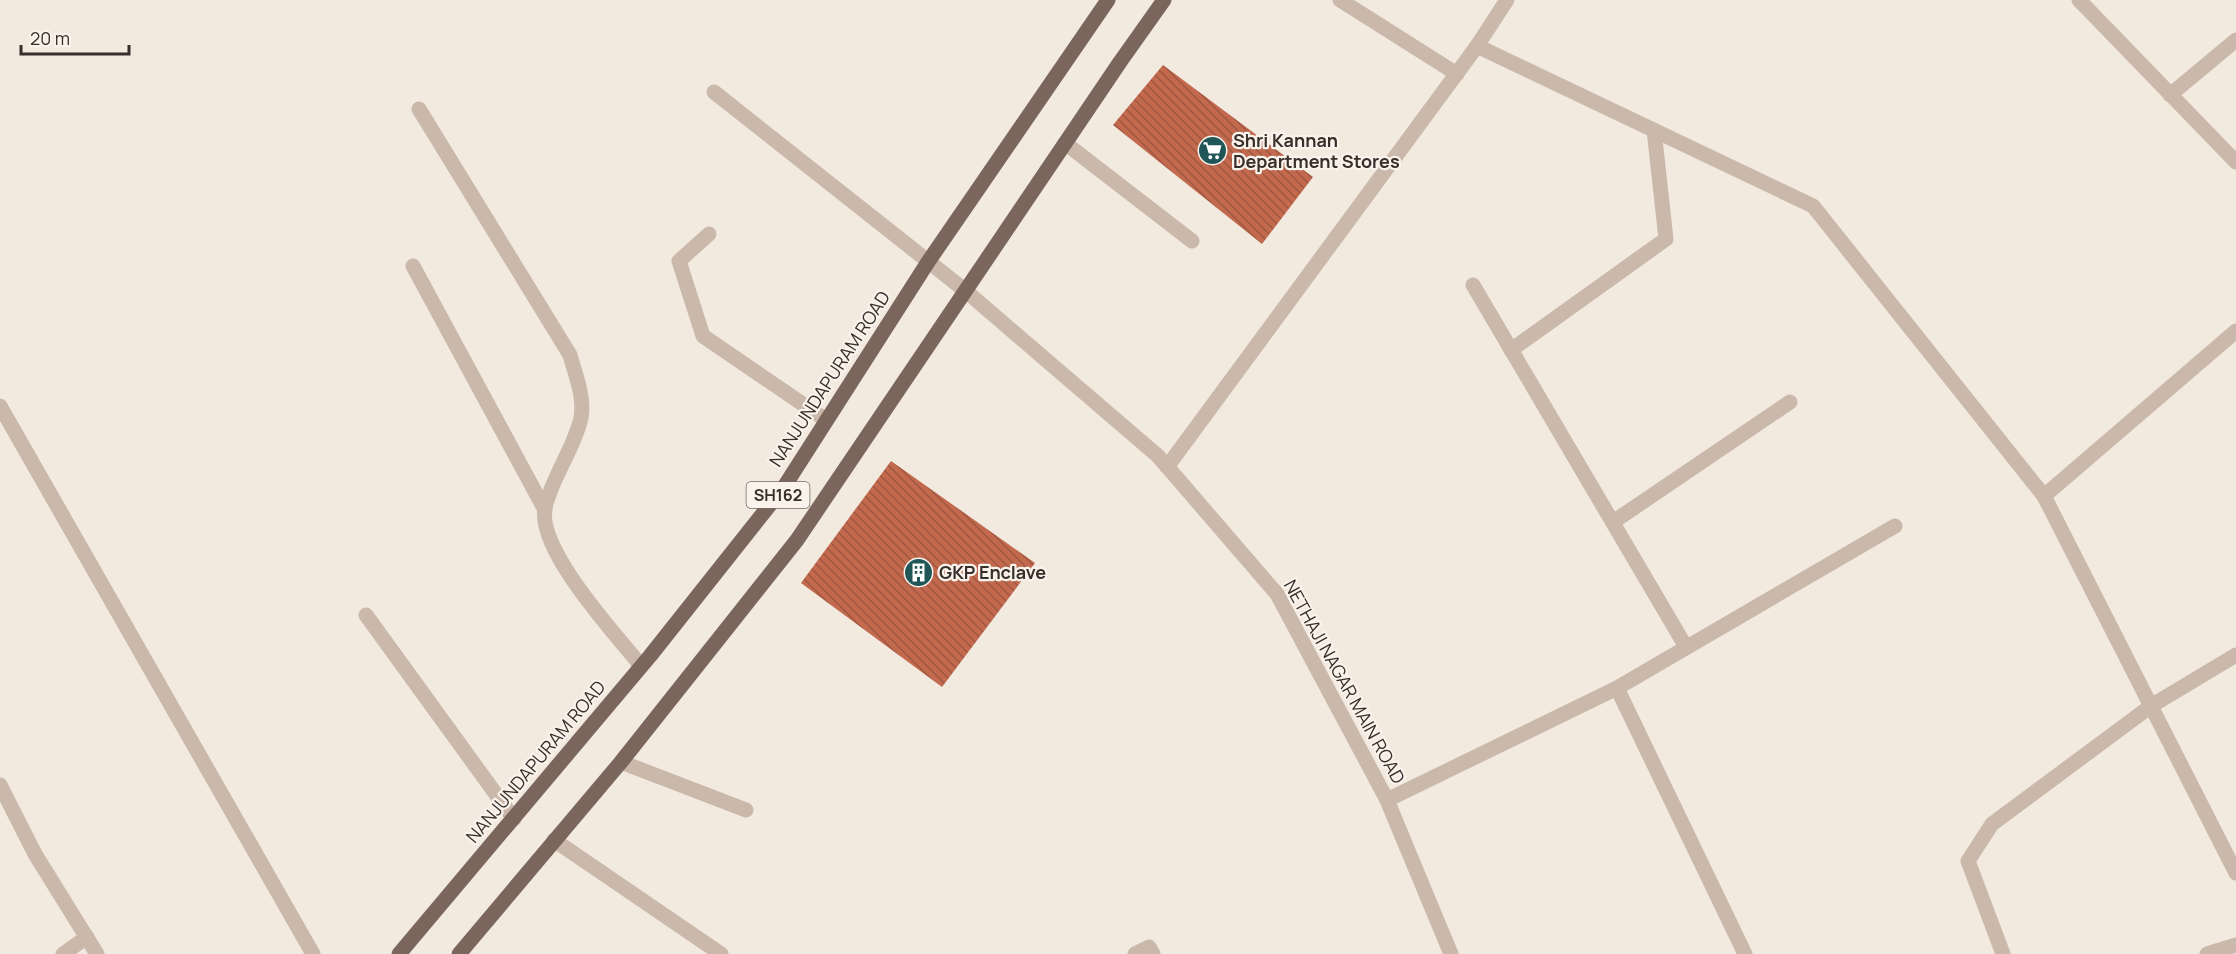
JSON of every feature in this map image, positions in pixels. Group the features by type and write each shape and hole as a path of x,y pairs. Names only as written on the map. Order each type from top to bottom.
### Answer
{"main road":[{"name":"NANJUNDAPURAM ROAD","path":"399,954 641,666 771,504 928,262 1108,0"},
{"name":"SH162","path":"459,954 621,762 797,540 1164,0"}],"street":[{"path":"1340,0 1457,74"},
{"path":"1167,467 1457,74 1508,0"},
{"path":"2079,0 2236,162"},
{"path":"2170,95 2236,40"},
{"path":"1477,46 1813,206 2044,496 2236,873"},
{"name":"NETHAJI NAGAR MAIN ROAD","path":"714,92 967,292 1158,456 1277,594 1387,800 1452,954"},
{"path":"419,109 570,355 581,394 581,417 545,510"},
{"path":"1511,350 1666,239 1654,130"},
{"path":"1065,143 1192,241"},
{"path":"709,234 679,261 703,336 826,420"},
{"path":"413,266 545,510 549,539 558,561 641,666"},
{"path":"1473,285 1686,647"},
{"path":"2044,496 2236,331"},
{"path":"1613,522 1790,402"},
{"path":"0,406 313,954"},
{"path":"1387,800 1617,688 1894,526"},
{"path":"366,615 514,819"},
{"path":"2003,954 1968,861 1992,824 2151,706 2236,655"},
{"path":"1617,688 1745,954"},
{"path":"621,762 746,810"},
{"path":"0,786 35,854 97,954"},
{"path":"554,840 722,954"},
{"path":"63,954 87,937"},
{"path":"2207,954 2236,945"},
{"path":"1135,954 1149,947 1153,954"}],"building":[{"name":"Shri Kannan Department Stores","path":"1163,65 1313,177 1262,244 1113,125"},
{"name":"GKP Enclave","path":"891,461 1035,563 942,687 801,583"}],"place":[{"name":"Shri Kannan Department Stores","path":"1212,151"},
{"name":"GKP Enclave","path":"918,573"}]}
